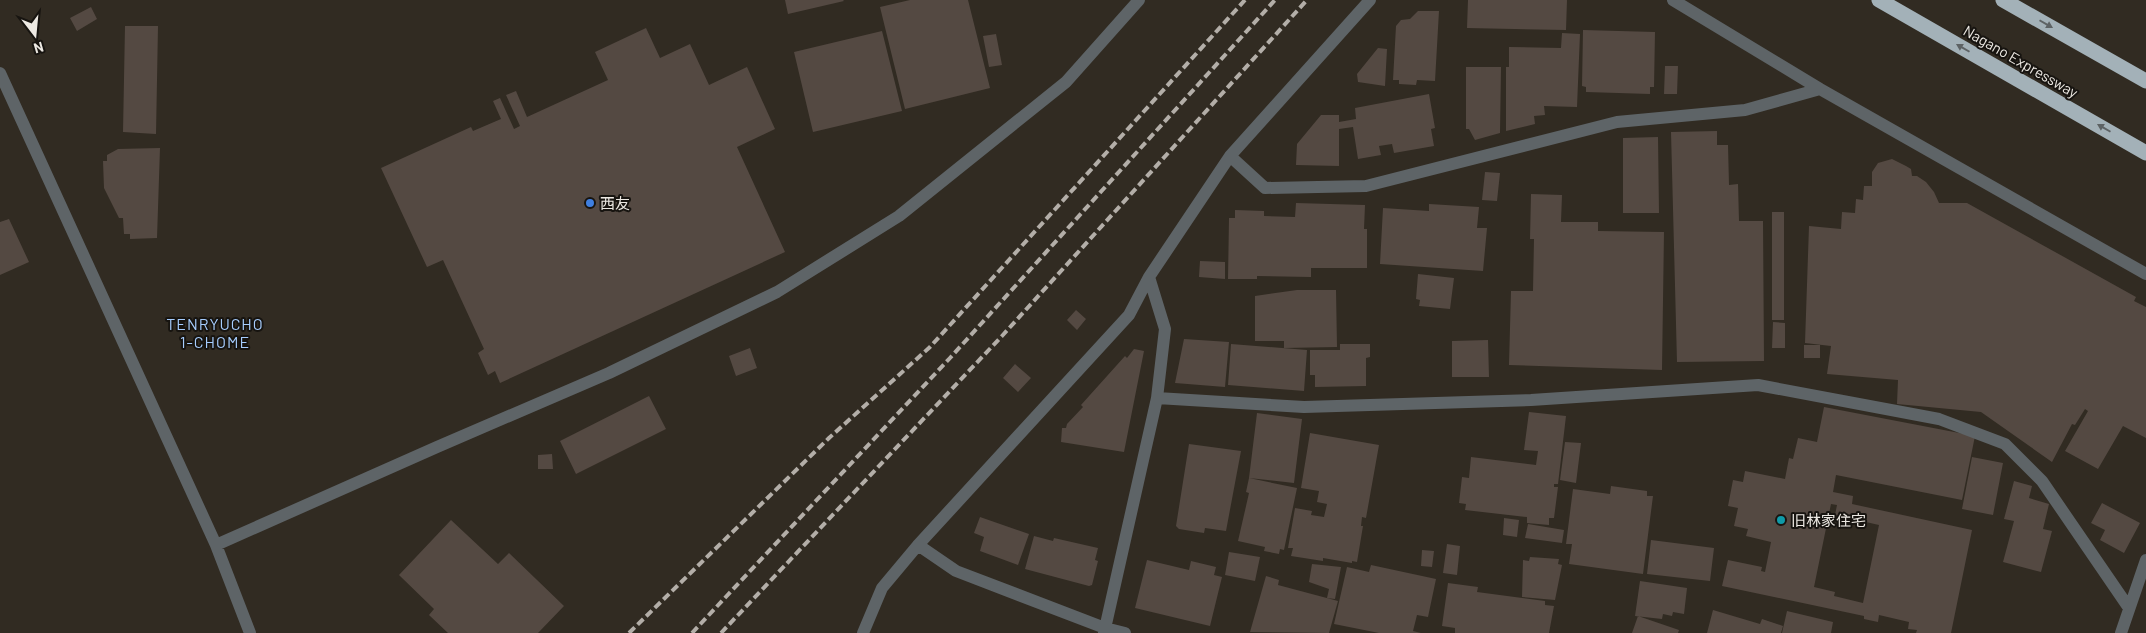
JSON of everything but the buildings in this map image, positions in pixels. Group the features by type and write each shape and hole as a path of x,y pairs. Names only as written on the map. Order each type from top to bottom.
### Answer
{"highway":[{"name":"Nagano Expressway","path":"1879,0 2146,152"},
{"path":"2003,0 2146,81"}],"street":[{"path":"216,545 437,447 609,374 777,292 899,216 1059,88 1139,0"},
{"path":"863,633 882,588 1129,315 1150,277 1230,156 1370,0"},
{"path":"1673,0 1820,89 2146,274"},
{"path":"0,73 216,545 250,633"},
{"path":"1230,156 1265,188 1366,186 1617,122 1745,110 1820,89"},
{"path":"1105,631 1157,398 1165,329 1150,277"},
{"path":"1157,398 1304,406 1532,400 1758,385 1939,419 2005,444 2042,482 2129,608"},
{"path":"918,546 956,571 1105,631 1125,633"},
{"path":"2121,633 2146,560"}],"railway":[{"path":"629,633 829,438 930,347 1245,0"},
{"path":"692,633 950,358 1275,0"},
{"path":"721,633 1002,336 1307,0"}],"place":[{"name":"西友","path":"590,203"},
{"name":"旧林家住宅","path":"1781,520"}],"district":[{"name":"TENRYUCHO 1-CHOME","path":"215,332"}]}
